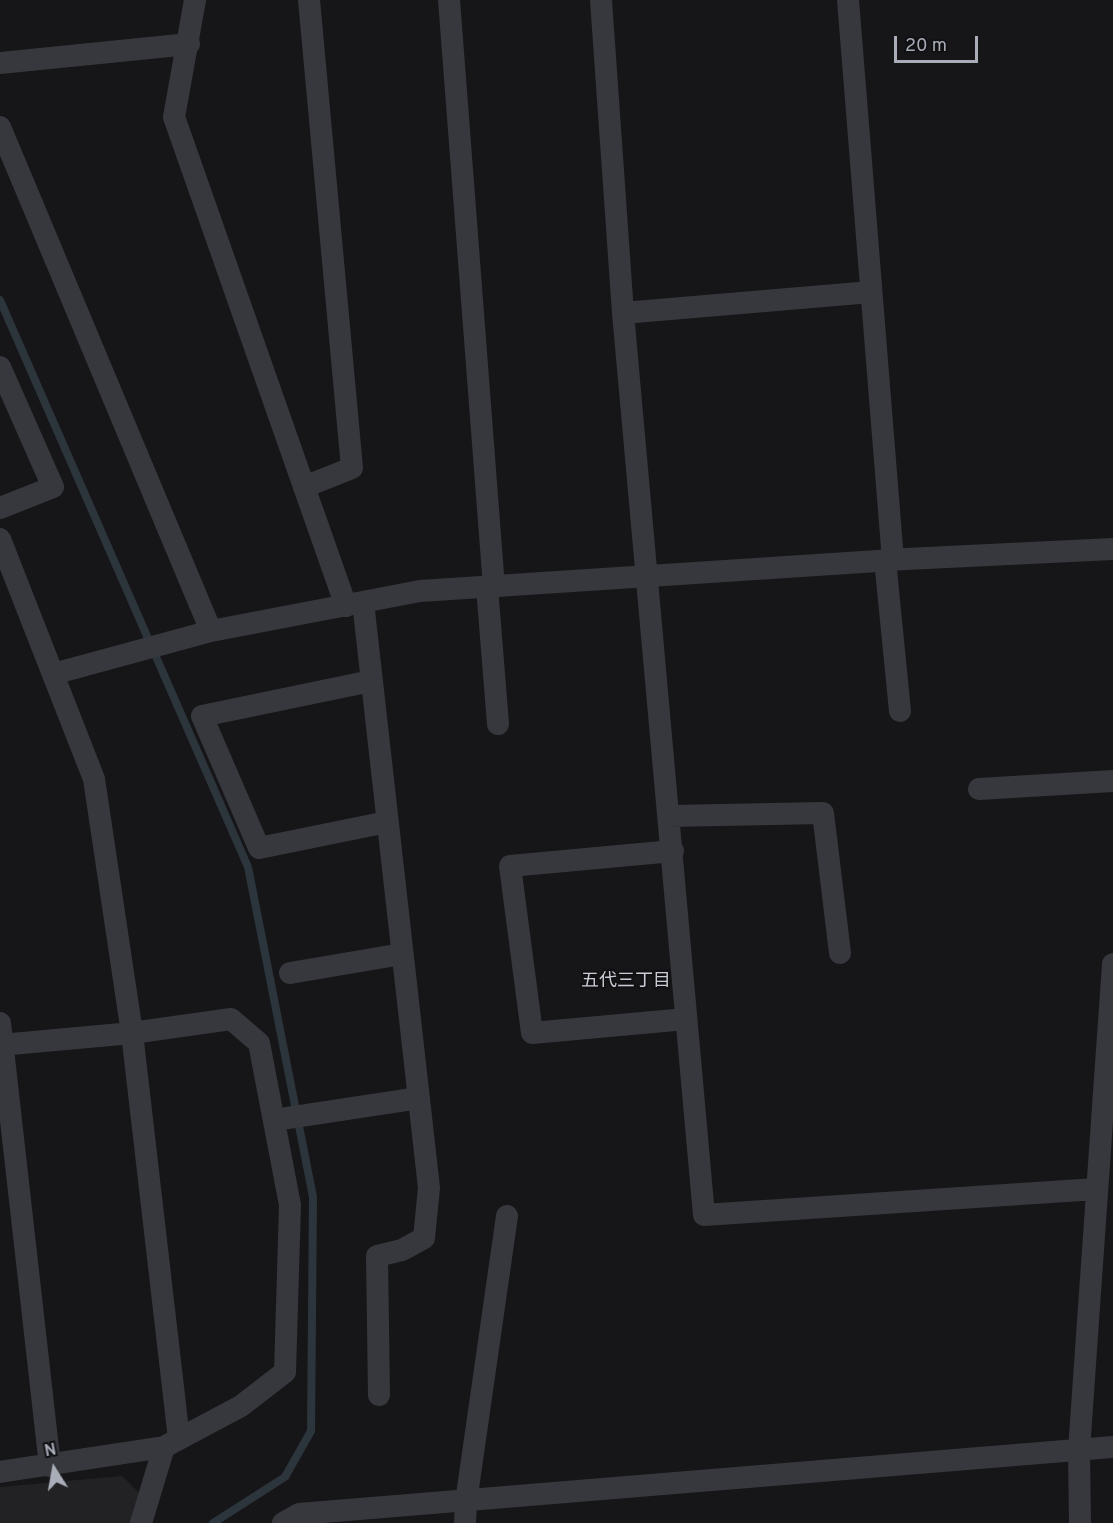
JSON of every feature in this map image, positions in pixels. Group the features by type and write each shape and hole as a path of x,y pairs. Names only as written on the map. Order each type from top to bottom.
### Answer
{"street":[{"path":"195,0 189,44 174,117 304,487 354,604 371,681 429,1188 424,1238 402,1250 378,1256 379,1395"},
{"path":"304,487 352,468 309,0"},
{"path":"449,0 498,724"},
{"path":"601,0 623,313 670,816 704,1215 1096,1189"},
{"path":"848,0 893,560 885,560"},
{"path":"0,63 189,44"},
{"path":"0,127 211,631"},
{"path":"623,313 871,292"},
{"path":"0,367 53,487 0,507"},
{"path":"0,539 94,779 132,1033 171,1443 141,1523"},
{"path":"53,674 211,631 420,591 885,560 1113,549"},
{"path":"885,560 900,711"},
{"path":"371,681 202,716 259,848 387,822"},
{"path":"979,789 1113,781"},
{"path":"670,816 823,813 840,953"},
{"path":"673,850 510,866 532,1033 686,1019"},
{"path":"290,973 402,954"},
{"path":"1080,1523 1079,1450 1096,1189 1108,1112 1113,964"},
{"path":"0,1472 50,1466 171,1443 241,1406 285,1372 290,1205 259,1043 231,1019 132,1033 1,1037 50,1466"},
{"path":"274,1120 419,1098"},
{"path":"465,1512 507,1216"},
{"path":"283,1523 299,1514 465,1512 1113,1447"}],"shaded area":[{"path":"122,1476 139,1493 130,1523 0,1523 0,1487"}],"waterway":[{"path":"0,300 248,867 313,1197 311,1431 285,1477 213,1523"}],"district":[{"name":"五代三丁目","path":"626,982"}]}
